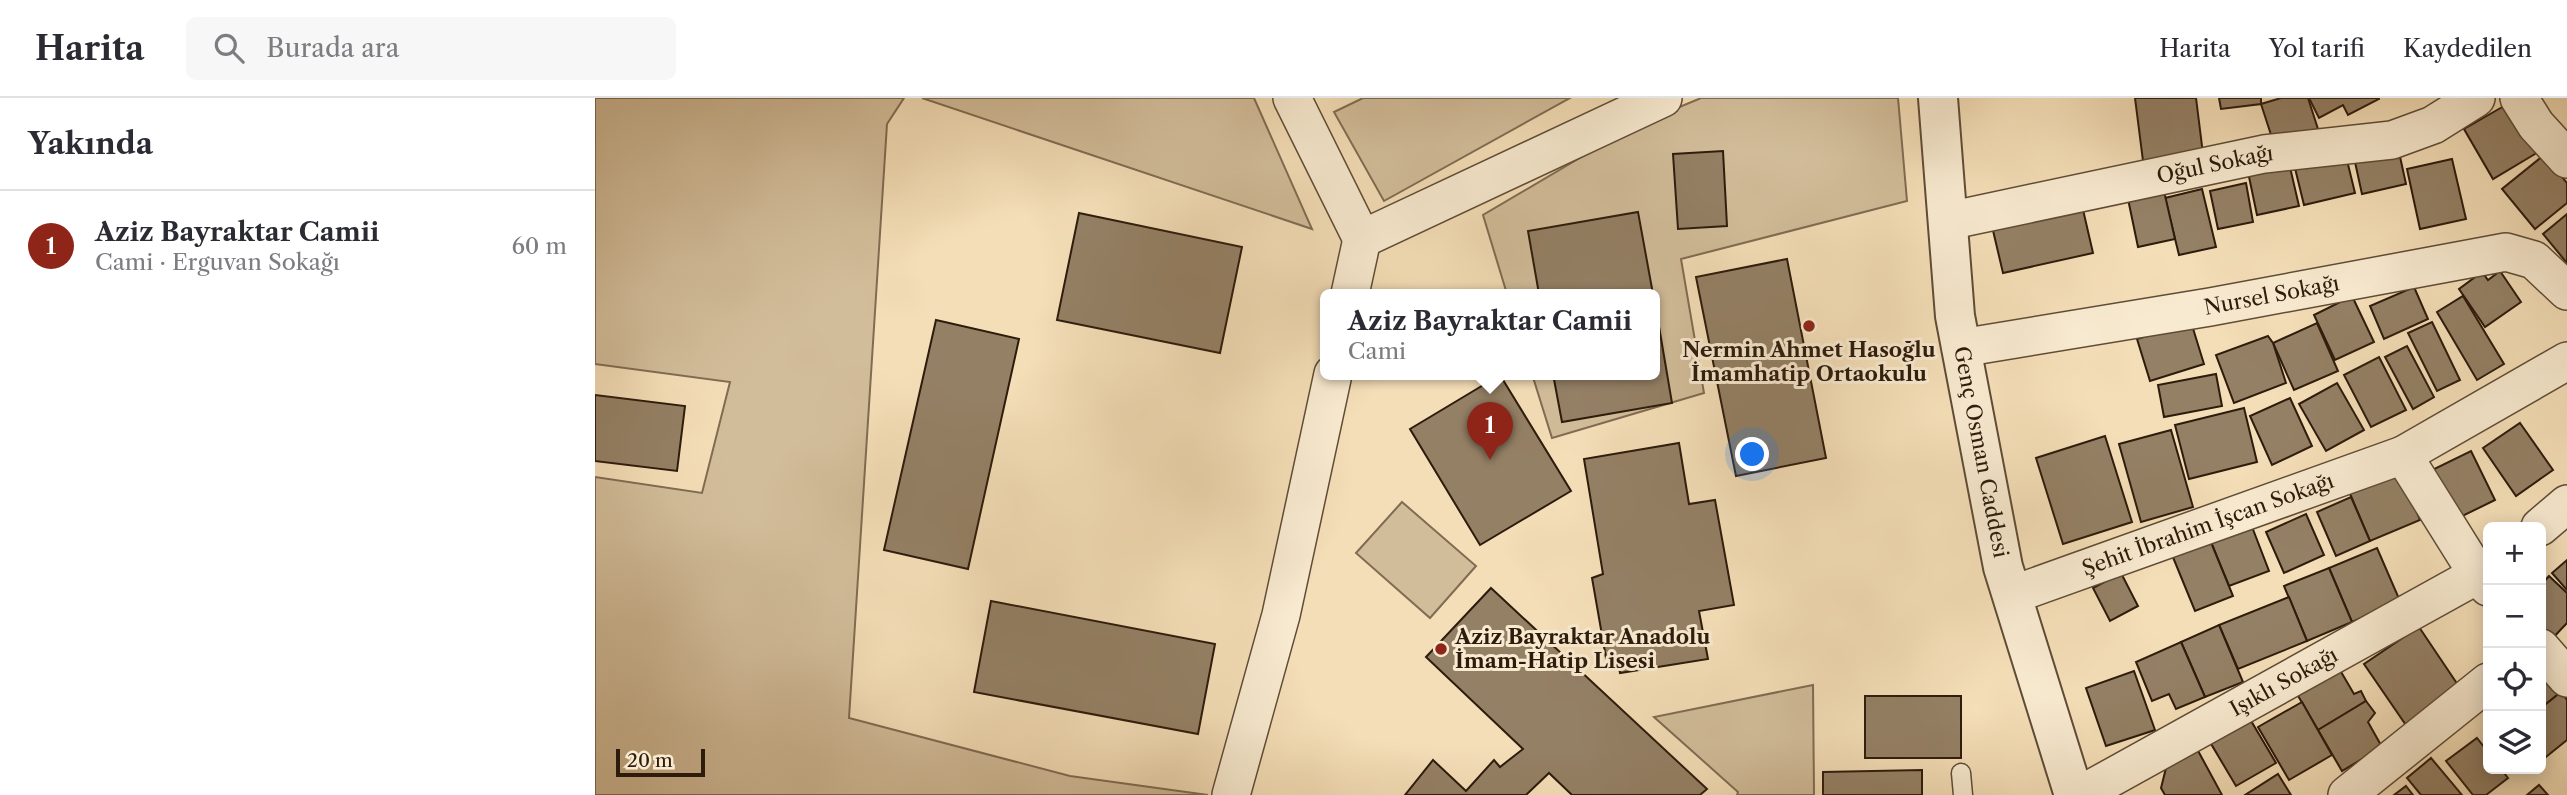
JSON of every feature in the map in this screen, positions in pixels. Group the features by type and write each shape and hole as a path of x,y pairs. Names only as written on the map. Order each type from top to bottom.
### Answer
{"street":[{"path":"1292,98 1362,239 1351,289"},
{"path":"1362,239 1663,98"},
{"name":"Genç Osman Caddesi","path":"1938,98 1955,316 1961,348 2001,553 2074,795"},
{"name":"Oğul Sokağı","path":"1948,221 2264,154 2392,140 2433,125 2476,98"},
{"path":"2519,98 2536,125 2567,159"},
{"name":"Nursel Sokağı","path":"1961,348 2210,307 2506,252 2534,260 2567,291"},
{"name":"Şehit İbrahim İşcan Sokağı","path":"2012,595 2403,455 2567,361"},
{"path":"1231,795 1281,615 1332,380"},
{"path":"2403,455 2483,574"},
{"path":"2545,522 2567,504"},
{"name":"Işıklı Sokağı","path":"2080,795 2483,578"},
{"path":"2546,654 2567,678"},
{"path":"2347,795 2483,686"}],"lane":[{"path":"1961,773 1963,795"}],"shaded area":[{"path":"595,98 904,98 887,124 849,718 1070,776 1208,795 595,795 595,477 702,493 730,382 595,364"},
{"path":"922,98 1254,98 1312,229"},
{"path":"1363,98 1570,98 1384,201 1334,112"},
{"path":"1701,98 1898,98 1907,201 1681,259 1704,393 1552,438 1534,380 1660,380 1660,289 1505,289 1483,215 1634,126"},
{"path":"1402,502 1476,566 1430,618 1356,553"},
{"path":"1813,685 1814,795 1737,795 1738,792 1654,717"}],"building":[{"path":"2135,98 2196,98 2203,154 2143,161"},
{"path":"2219,98 2261,98 2261,104 2221,109"},
{"path":"2281,98 2308,98 2318,129 2274,144 2261,104"},
{"path":"2309,98 2379,99 2348,115 2343,105 2319,118"},
{"path":"2511,102 2540,151 2493,179 2464,129"},
{"path":"2397,143 2406,184 2362,194 2353,153"},
{"path":"2344,148 2355,193 2304,205 2293,160"},
{"path":"1723,151 1727,226 1678,229 1673,154"},
{"path":"2544,155 2567,183 2567,203 2535,229 2502,189"},
{"path":"2452,159 2466,219 2420,229 2407,169"},
{"path":"2289,163 2299,206 2257,215 2248,172"},
{"path":"2246,183 2253,222 2218,229 2210,191"},
{"path":"2202,189 2216,247 2179,255 2165,198"},
{"path":"2164,191 2175,239 2138,247 2128,199"},
{"path":"2081,201 2093,253 2003,273 1991,222"},
{"path":"1638,212 1652,289 1538,289 1528,231"},
{"path":"1079,213 1242,247 1220,353 1057,320"},
{"path":"2567,214 2567,263 2543,234"},
{"path":"1787,259 1826,458 1736,476 1696,277"},
{"path":"2500,271 2521,302 2485,327 2459,289 2482,272 2488,280"},
{"path":"2414,287 2428,319 2384,339 2370,306"},
{"path":"2352,296 2374,342 2335,360 2314,315"},
{"path":"2463,296 2504,364 2477,380 2437,312"},
{"path":"936,320 1019,339 968,569 884,550"},
{"path":"2191,322 2204,364 2150,381 2137,339"},
{"path":"2432,322 2460,380 2437,391 2408,333"},
{"path":"2317,323 2338,371 2294,390 2273,343"},
{"path":"1660,332 1672,403 1562,422 1554,380 1660,380"},
{"path":"2268,336 2273,343 2286,383 2234,403 2216,355"},
{"path":"2407,346 2434,397 2413,409 2385,357"},
{"path":"2379,357 2406,410 2371,427 2344,375"},
{"path":"2216,374 2222,406 2164,417 2158,385"},
{"path":"1492,380 1503,380 1571,491 1480,545 1410,429"},
{"path":"2337,383 2364,430 2326,451 2299,404"},
{"path":"595,395 685,406 677,471 595,461"},
{"path":"2290,398 2312,446 2272,465 2250,416"},
{"path":"2244,408 2257,462 2189,479 2175,425"},
{"path":"2520,423 2553,470 2516,496 2483,448"},
{"path":"2171,430 2193,507 2141,522 2119,444"},
{"path":"2105,436 2132,522 2063,544 2036,458"},
{"path":"1679,443 1689,504 1715,500 1734,605 1699,611 1708,659 1620,673 1617,656 1606,658 1592,578 1603,574 1584,459"},
{"path":"2471,451 2495,500 2446,524 2422,475"},
{"path":"2399,468 2420,520 2370,541 2348,489"},
{"path":"2351,497 2370,541 2336,556 2317,512"},
{"path":"2306,514 2324,555 2284,573 2266,532"},
{"path":"2249,519 2269,571 2229,586 2208,535"},
{"path":"2208,535 2233,596 2195,611 2170,550"},
{"path":"2377,548 2400,601 2352,622 2329,568"},
{"path":"2567,560 2567,590 2552,573"},
{"path":"2329,568 2352,622 2307,641 2284,586"},
{"path":"2121,573 2138,606 2110,621 2093,588"},
{"path":"2549,576 2567,593 2567,623 2549,642 2546,639 2546,579"},
{"path":"1491,588 1707,789 1700,795 1572,795 1549,773 1526,795 1405,795 1433,760 1466,791 1494,760 1500,767 1523,749 1426,657"},
{"path":"2289,597 2307,641 2238,669 2219,625"},
{"path":"991,601 1215,644 1198,734 974,692"},
{"path":"2219,625 2243,682 2205,697 2181,642"},
{"path":"2419,627 2462,691 2408,728 2364,664"},
{"path":"2181,642 2205,697 2176,709 2169,694 2152,701 2136,662"},
{"path":"2337,665 2354,694 2361,691 2366,701 2318,730 2294,689"},
{"path":"2134,671 2155,730 2106,746 2086,688"},
{"path":"2546,675 2561,692 2546,704"},
{"path":"2561,692 2567,700 2567,740 2546,757 2546,711 2546,704"},
{"path":"1865,696 1961,696 1961,758 1865,758"},
{"path":"2366,701 2375,713 2368,722 2382,747 2342,771 2318,730"},
{"path":"2302,702 2332,755 2289,780 2258,727"},
{"path":"2247,714 2276,763 2236,786 2207,737"},
{"path":"2477,738 2483,746 2483,774 2505,774 2508,778 2486,795 2473,795 2446,761"},
{"path":"2196,747 2222,795 2165,795 2161,788 2167,764"},
{"path":"2431,758 2462,795 2421,795 2407,778"},
{"path":"1922,770 1922,795 1823,795 1823,772"},
{"path":"2278,774 2291,795 2245,795"},
{"path":"2539,785 2548,795 2527,795"},
{"path":"2406,786 2413,795 2394,795"}],"place":[{"name":"Nermin Ahmet Hasoğlu İmamhatip Ortaokulu","path":"1809,326"},
{"name":"Aziz Bayraktar Camii","path":"1490,460"},
{"name":"Aziz Bayraktar Anadolu İmam-Hatip Lisesi","path":"1441,649"}]}
